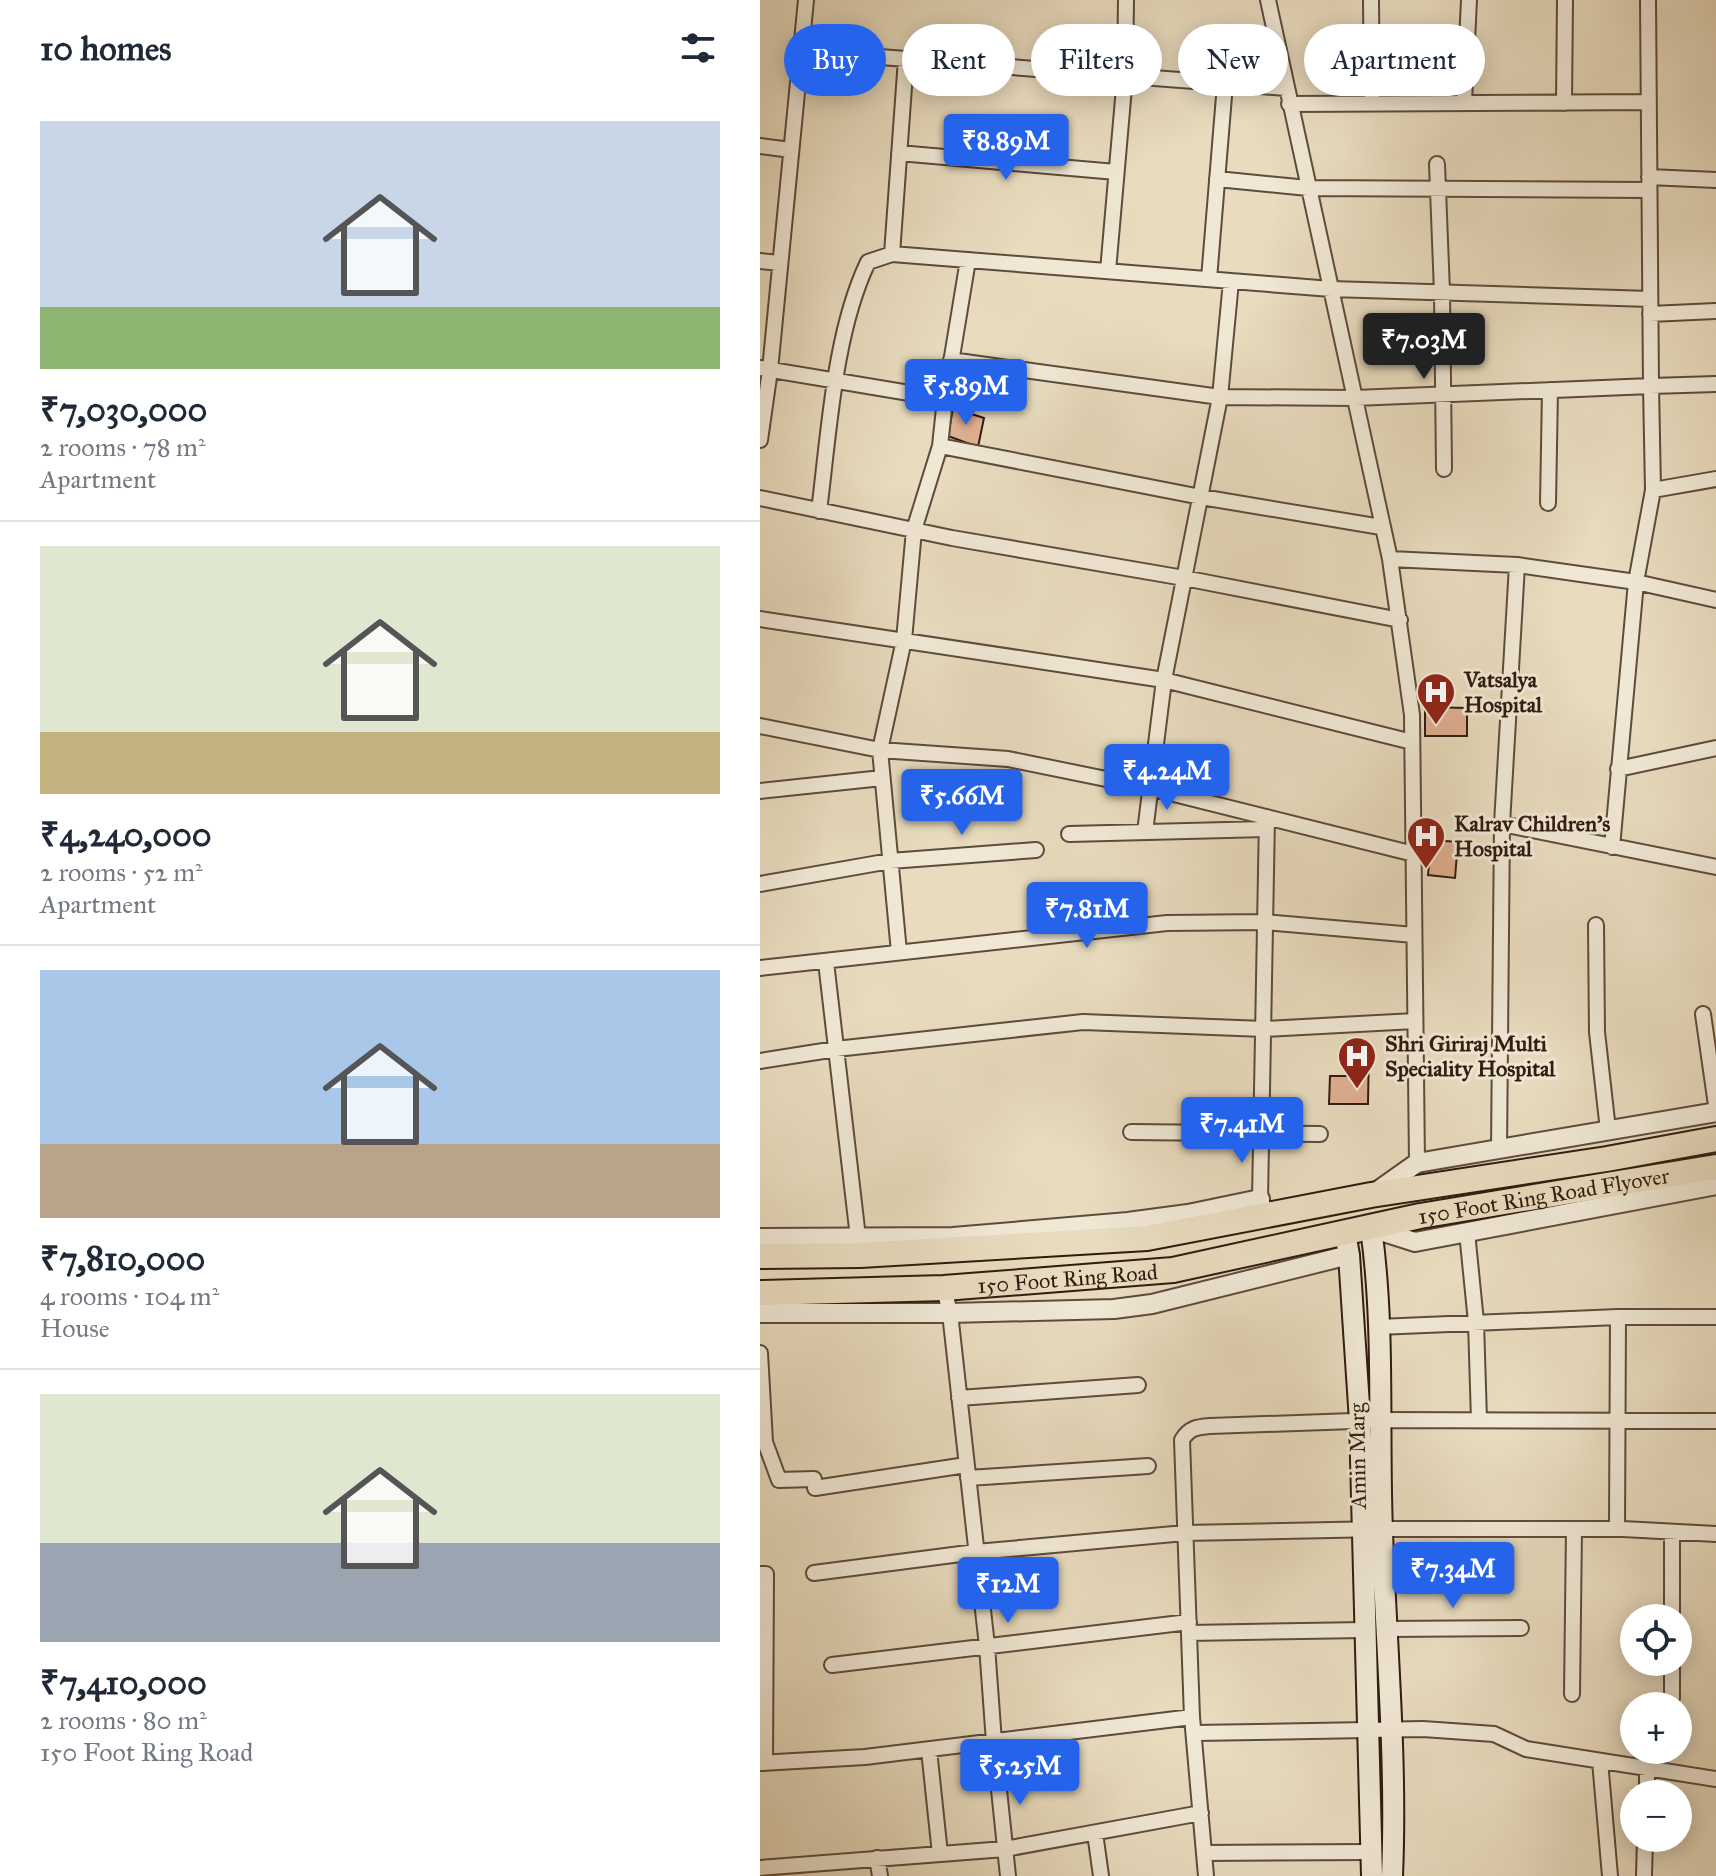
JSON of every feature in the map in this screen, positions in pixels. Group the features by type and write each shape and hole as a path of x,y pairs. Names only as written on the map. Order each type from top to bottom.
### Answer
{"highway":[{"name":"150 Foot Ring Road Flyover","path":"1371,1195 1716,1139"},
{"name":"150 Foot Ring Road Flyover","path":"1371,1228 1465,1221 1716,1167"},
{"name":"150 Foot Ring Road","path":"760,1256 859,1246 1147,1238 1260,1208 1371,1195"},
{"name":"150 Foot Ring Road","path":"760,1293 944,1288 1173,1270 1347,1244 1371,1228"}],"main road":[{"name":"Amin Marg","path":"1371,1228 1381,1420 1365,1630 1372,1876"},
{"name":"Amin Marg","path":"1347,1244 1360,1421 1387,1629 1392,1876"}],"street":[{"path":"804,24 806,0"},
{"path":"1126,0 1126,24"},
{"path":"1268,0 1273,24"},
{"path":"1371,0 1372,104"},
{"path":"1464,103 1469,0"},
{"path":"1564,103 1565,0"},
{"path":"1612,847 1636,582 1653,490 1648,0"},
{"path":"760,440 765,369 780,263 796,96"},
{"path":"892,254 903,96"},
{"path":"1108,271 1123,96"},
{"path":"1209,279 1224,96"},
{"path":"1288,96 1390,559 1412,715 1417,1163"},
{"path":"1289,104 1649,102"},
{"path":"760,146 791,150"},
{"path":"899,153 1116,172"},
{"path":"1437,164 1444,469"},
{"path":"1217,179 1308,188 1649,184 1716,180"},
{"path":"819,511 836,381 849,317 868,262 892,254 1331,289 1650,299"},
{"path":"899,952 880,750 904,640 914,530 940,446 968,260"},
{"path":"760,261 780,263"},
{"path":"1145,832 1164,680 1220,397 1231,281"},
{"path":"1650,314 1716,311"},
{"path":"951,360 1220,397 1355,398 1716,384"},
{"path":"765,369 945,399"},
{"path":"1548,503 1550,390"},
{"path":"940,446 1201,497 1381,527"},
{"path":"1653,490 1716,479"},
{"path":"760,498 914,530 1400,620"},
{"path":"1390,559 1517,565 1636,582 1716,600"},
{"path":"1499,1149 1502,824 1517,565"},
{"path":"760,619 1164,680 1412,742"},
{"path":"760,726 880,750 1008,759 1150,788 1267,823 1414,854"},
{"path":"1618,769 1716,748"},
{"path":"760,791 882,778"},
{"path":"1069,834 1267,823"},
{"path":"1260,1208 1267,823"},
{"path":"1502,824 1716,867"},
{"path":"760,884 890,861 1036,850"},
{"path":"761,963 826,962 1167,923 1265,922 1414,935"},
{"path":"1596,925 1597,1032 1608,1130"},
{"path":"760,1238 859,1246 826,962"},
{"path":"1703,1014 1716,1105"},
{"path":"760,1061 836,1049 1083,1022 1264,1029 1415,1021"},
{"path":"1371,1195 1417,1163 1716,1112"},
{"path":"1131,1132 1320,1134"},
{"path":"1479,1420 1476,1322 1465,1221 1716,1185"},
{"path":"760,1313 1114,1309 1152,1304 1347,1244"},
{"path":"944,1288 950,1313 987,1646 1008,1876"},
{"path":"1617,1529 1618,1317"},
{"path":"1378,1327 1618,1317 1716,1317"},
{"path":"760,1353 765,1442 779,1480 814,1483 967,1472 1148,1466"},
{"path":"959,1398 1138,1385"},
{"path":"1206,1876 1189,1628 1182,1440 1186,1433 1196,1427 1381,1420 1716,1421"},
{"path":"1572,1694 1574,1529"},
{"path":"814,1573 976,1552 1185,1533 1617,1529 1716,1534"},
{"path":"1672,1532 1672,1604"},
{"path":"760,1574 766,1574 762,1763 865,1757 994,1742 1194,1725 1228,1730 1423,1729 1494,1734 1526,1749 1716,1779"},
{"path":"832,1665 987,1646 1189,1628 1365,1630"},
{"path":"1387,1629 1521,1628"},
{"path":"929,1750 940,1854"},
{"path":"1600,1761 1610,1876"},
{"path":"1647,1769 1647,1780"},
{"path":"760,1868 825,1869 877,1858 1005,1849 1201,1813"},
{"path":"1095,1833 1101,1876"},
{"path":"1204,1853 1372,1852"},
{"path":"1644,1876 1645,1852"},
{"path":"877,1858 880,1876"}],"building":[{"path":"953,408 984,418 978,447 948,436"},
{"path":"1425,707 1467,708 1467,736 1425,736"},
{"path":"1431,840 1458,842 1455,878 1428,875"},
{"path":"1357,1046 1369,1046 1368,1104 1329,1104 1330,1076 1356,1076"}],"place":[{"name":"Vatsalya Hospital","path":"1436,726"},
{"name":"Kalrav Children's Hospital","path":"1426,870"},
{"name":"Shri Giriraj Multi Speciality Hospital","path":"1357,1090"}]}
